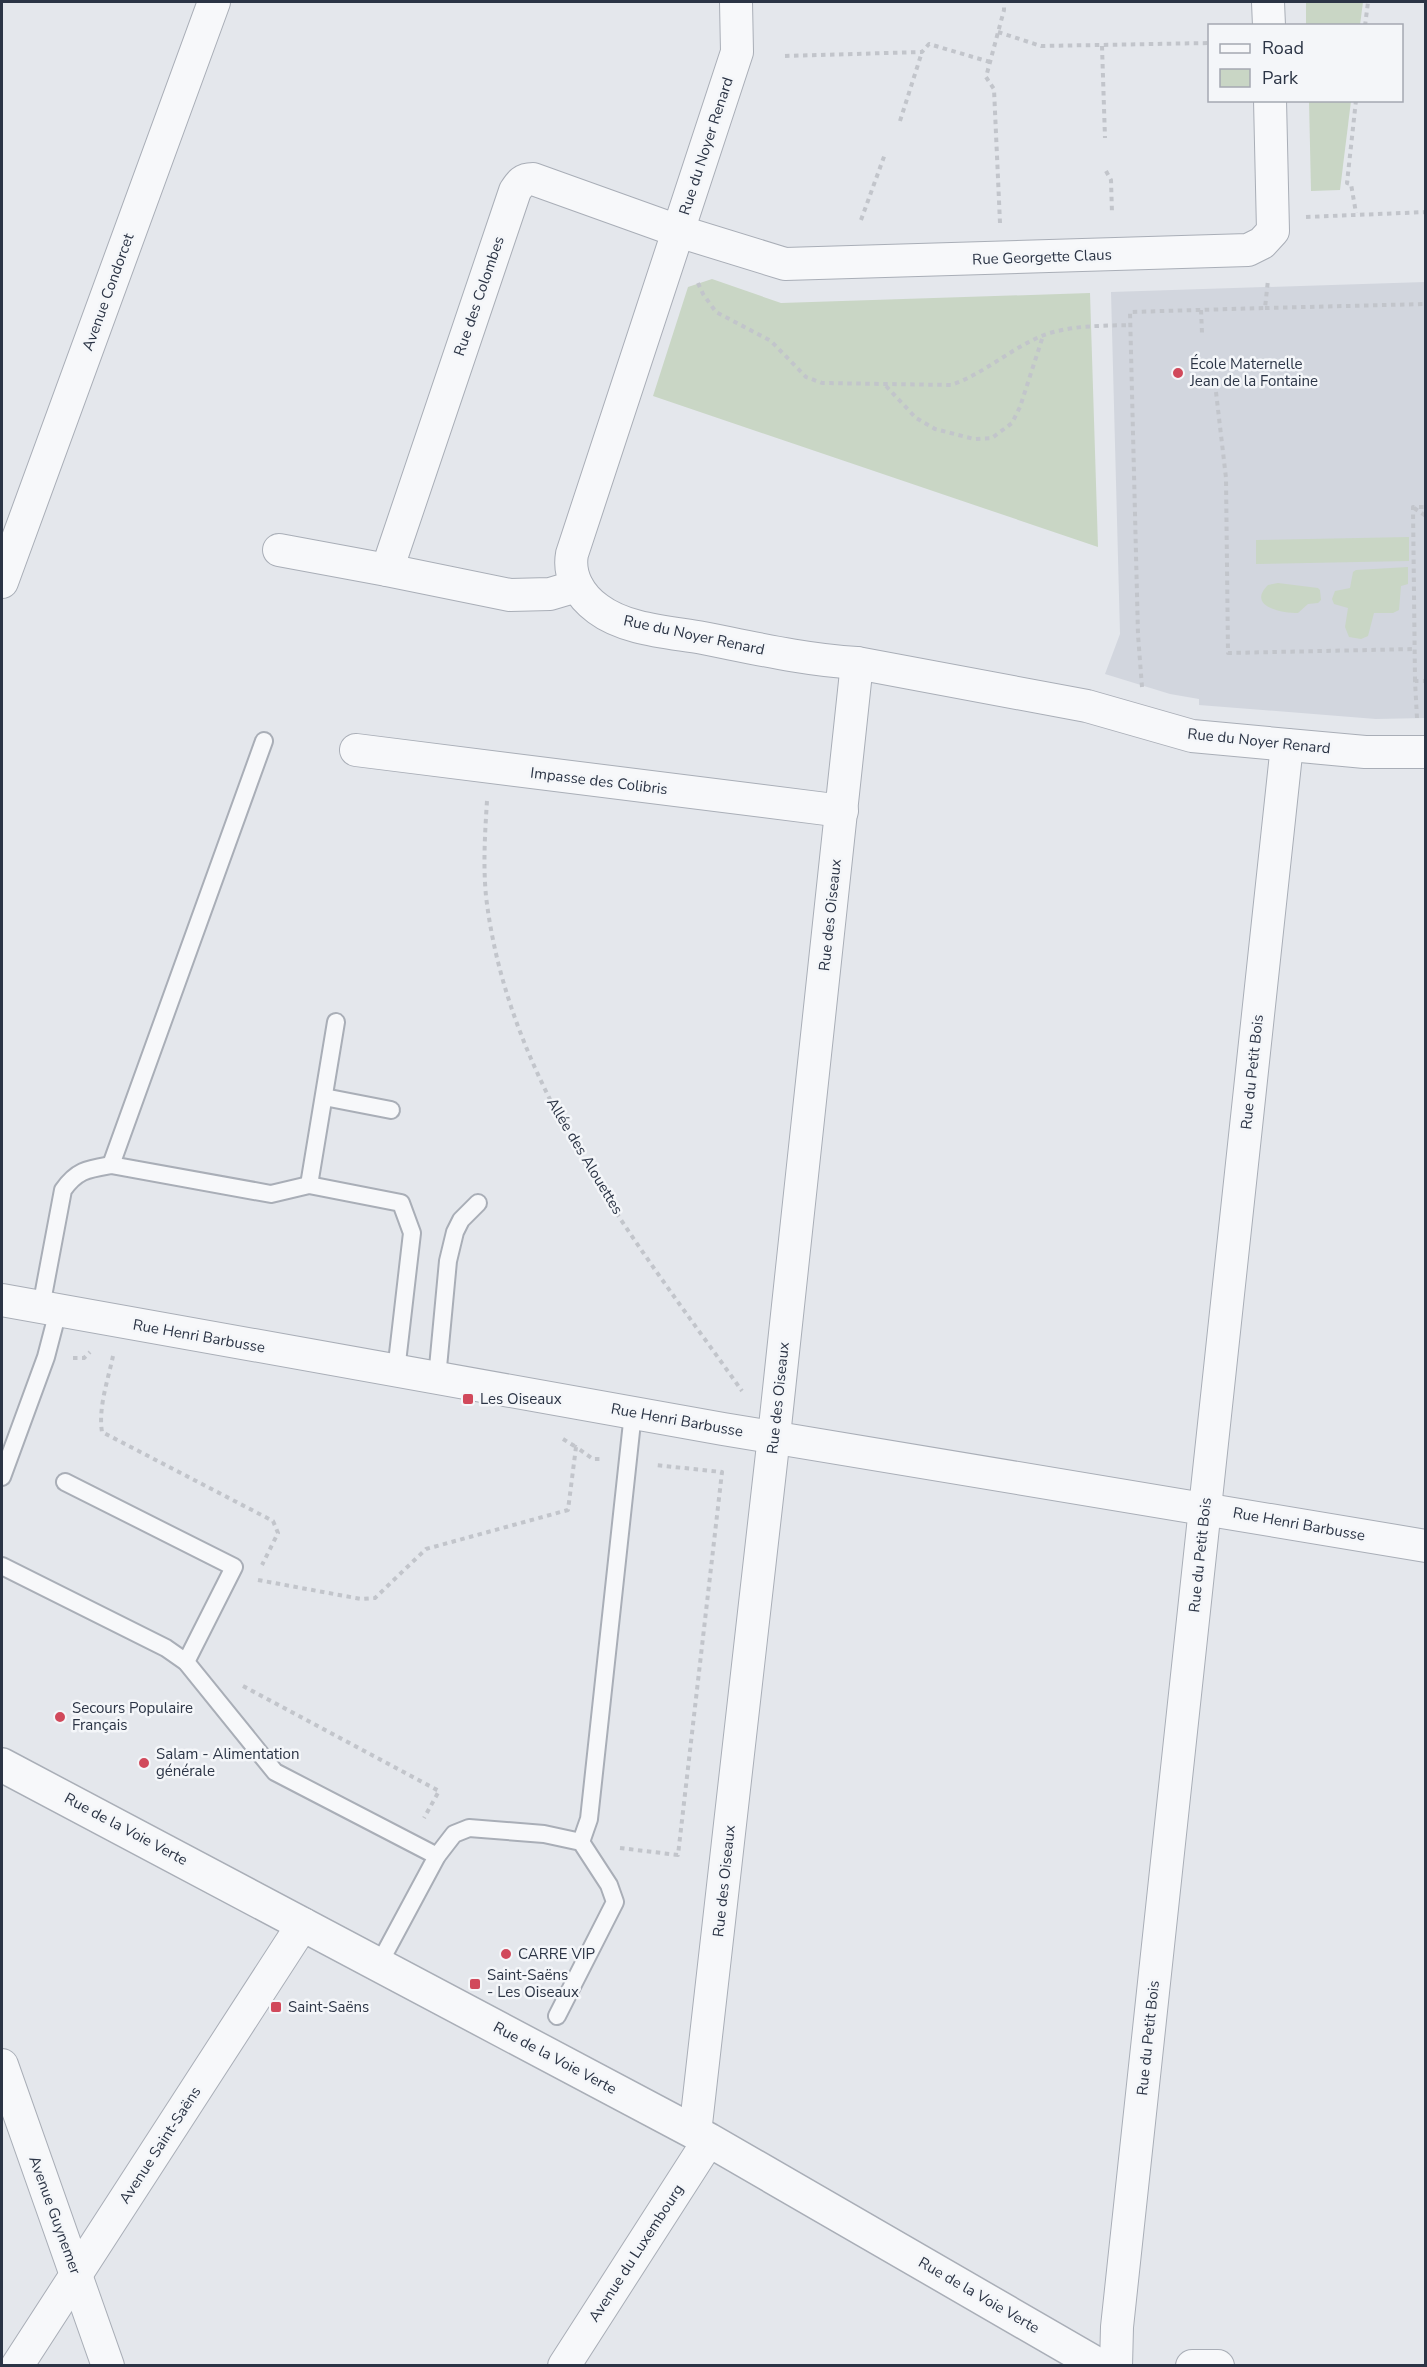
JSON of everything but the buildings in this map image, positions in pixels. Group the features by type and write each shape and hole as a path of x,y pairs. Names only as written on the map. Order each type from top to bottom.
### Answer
{"street":[{"name":"Avenue Condorcet","path":"2,582 214,2"},
{"name":"Rue du Noyer Renard","path":"736,2 737,52 574,545 570,562 577,586 587,600 599,610 620,621 822,661 857,663 1087,706 1192,736 1365,752 1425,752"},
{"path":"1268,2 1269,24"},
{"path":"1270,102 1273,231"},
{"name":"Rue des Colombes","path":"387,570 515,191 520,183 526,179 533,179 678,231"},
{"name":"Rue Georgette Claus","path":"678,231 785,264 1248,250 1262,243 1273,231"},
{"path":"279,550 510,595 550,594 577,586"},
{"name":"Rue des Oiseaux","path":"702,2137 857,663"},
{"name":"Rue du Petit Bois","path":"1116,2366 1117,2327 1287,745"},
{"name":"Impasse des Colibris","path":"356,750 842,811"},
{"name":"Rue Henri Barbusse","path":"2,1300 633,1413 1425,1546"},
{"name":"Rue de la Voie Verte","path":"2,1765 702,2137 1100,2366"},
{"name":"Avenue Saint-Saëns","path":"17,2366 303,1924"},
{"name":"Avenue Guynemer","path":"2,2065 108,2366"},
{"name":"Avenue du Luxembourg","path":"564,2366 702,2137"},
{"path":"1192,2366 1218,2366"}],"lane":[{"path":"111,1165 264,741"},
{"path":"309,1185 336,1022"},
{"path":"324,1097 391,1110"},
{"path":"2,1477 45,1356 63,1190 73,1175 92,1168 111,1165 271,1194 309,1185 401,1203 412,1233 396,1371"},
{"path":"437,1378 448,1261 455,1232 461,1220 478,1203"},
{"path":"581,1842 589,1819 633,1413"},
{"path":"65,1482 234,1567 186,1662"},
{"path":"2,1566 166,1648 186,1662 275,1772 437,1856"},
{"path":"379,1964 437,1856 454,1834 469,1828 544,1834 581,1842 609,1885 615,1902 556,2016"}],"path":[{"path":"1000,217 994,89 986,77 1004,10 1004,2"},
{"path":"1365,24 1368,2"},
{"path":"998,32 1041,46 1208,43"},
{"path":"900,122 922,52 928,44 990,62"},
{"path":"1102,46 1105,138"},
{"path":"785,56 922,52"},
{"path":"1356,102 1347,183 1351,184 1356,213"},
{"path":"861,220 885,154"},
{"path":"1107,171 1111,180 1112,213"},
{"path":"1349,214 1425,212"},
{"path":"1265,308 1273,231"},
{"path":"694,277 716,312 771,341 806,377 822,383 951,385 967,380 1044,335 1074,327 1131,325"},
{"path":"1143,697 1138,635 1130,312 1425,304"},
{"path":"1201,310 1202,333"},
{"path":"886,385 916,418 935,429 974,440 992,438 1012,423 1020,407 1044,335"},
{"path":"1216,392 1226,485 1228,653 1415,649"},
{"path":"1413,507 1417,718"},
{"path":"1413,507 1425,507"},
{"path":"1413,507 1425,516"},
{"path":"1416,681 1425,681"},
{"name":"Allée des Alouettes","path":"490,767 485,833 486,896 498,959 526,1051 563,1127 649,1259 774,1436"},
{"path":"113,1356 101,1417 102,1432 273,1521 278,1533 255,1579 361,1599 375,1598 426,1549 568,1510 576,1447 593,1459 722,1472 678,1855 581,1842"},
{"path":"243,1686 440,1791 411,1842"}],"shaded area":[{"path":"1425,282 1425,718 1376,719 1199,705 1199,699 1170,694 1105,674 1120,634 1111,292"}],"green space":[{"path":"1306,2 1363,2 1360,24 1306,24"},
{"path":"1309,102 1351,102 1340,190 1311,191"},
{"path":"712,279 781,303 1090,293 1098,547 653,396 688,287"},
{"path":"1409,537 1409,561 1256,564 1256,540"},
{"path":"1408,567 1408,584 1401,586 1399,610 1393,613 1374,613 1368,636 1361,639 1349,637 1345,627 1348,608 1334,604 1332,599 1335,591 1350,588 1353,572 1356,570"},
{"path":"1278,583 1318,588 1321,600 1318,603 1308,604 1298,613 1276,610 1264,604 1261,599 1268,585"}],"place":[{"name":"École Maternelle Jean de la Fontaine","path":"1178,373"},
{"name":"Les Oiseaux","path":"468,1399"},
{"name":"Secours Populaire Français","path":"60,1717"},
{"name":"Salam - Alimentation générale","path":"144,1763"},
{"name":"CARRE VIP","path":"506,1954"},
{"name":"Saint-Saëns - Les Oiseaux","path":"475,1984"},
{"name":"Saint-Saëns","path":"276,2007"}]}
